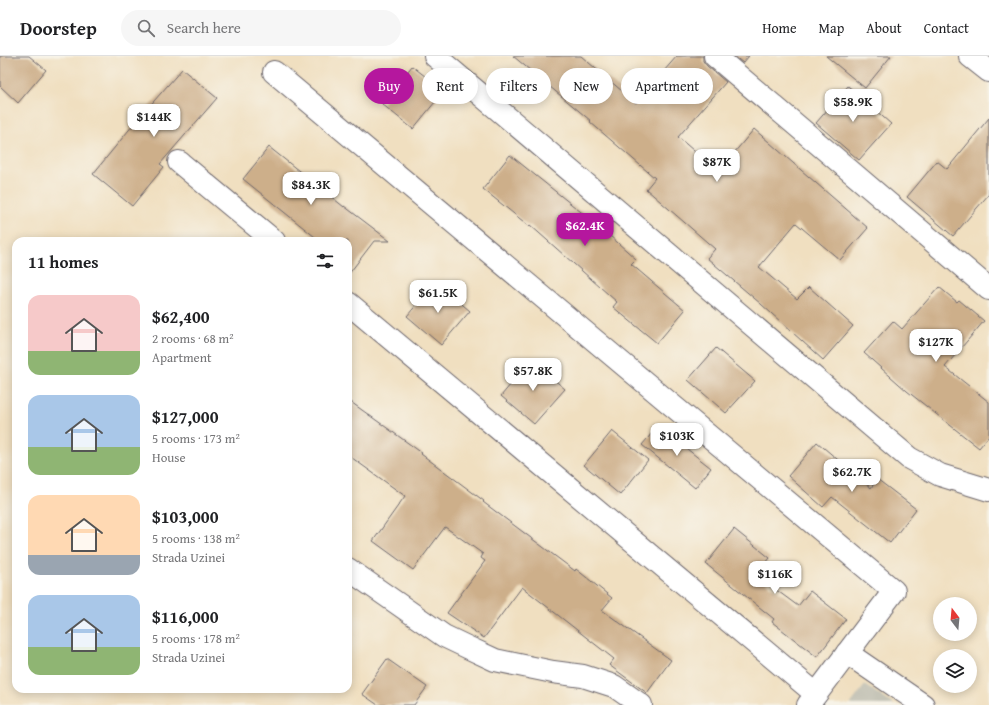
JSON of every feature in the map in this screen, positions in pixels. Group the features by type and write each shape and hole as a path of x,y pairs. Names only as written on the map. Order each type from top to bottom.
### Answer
{"street":[{"path":"436,56 909,458 940,475 989,490"},
{"path":"715,56 989,288"},
{"path":"970,56 989,71"},
{"path":"274,72 894,591 812,700 352,306"},
{"path":"179,162 269,237"},
{"path":"352,572 444,636 466,647 495,660 553,672 583,676 614,686 641,705"},
{"path":"847,653 923,705"}],"shaded area":[{"path":"865,685 894,705 850,705"}],"building":[{"path":"0,56 29,56 46,70 18,103 0,86"},
{"path":"513,56 581,56 595,68 559,68 559,94 551,88 551,68 527,68"},
{"path":"677,56 703,56 703,61 709,68 667,68"},
{"path":"734,56 749,56 743,63"},
{"path":"826,56 891,56 865,88"},
{"path":"412,66 422,74 422,104 433,104 413,129 382,104 414,104 414,68 410,68"},
{"path":"182,69 217,98 160,164 164,167 132,206 93,174"},
{"path":"713,71 726,82 713,97"},
{"path":"613,83 621,90 621,104 707,104 678,137 718,172 754,129 868,228 840,260 796,223 759,267 797,299 809,287 853,326 823,360 707,258 715,249 646,189 655,178 590,122 591,121 571,104 613,104"},
{"path":"848,86 891,124 859,160 816,123"},
{"path":"989,118 989,194 953,236 907,197 937,161 947,169"},
{"path":"269,147 344,207 390,241 374,241 352,270 352,237 315,237 243,179"},
{"path":"510,155 591,219 636,259 631,264 685,310 657,343 613,307 617,302 530,225 529,226 483,189"},
{"path":"436,282 470,311 441,345 407,316"},
{"path":"939,287 957,302 959,300 984,321 945,367 989,402 989,436 979,448 907,391 864,353 893,321 902,329"},
{"path":"716,348 755,381 726,413 688,380"},
{"path":"531,360 565,389 534,424 501,396"},
{"path":"352,403 422,453 421,454 484,501 483,502 575,571 576,569 612,598 602,610 671,660 647,693 609,665 614,659 522,587 484,638 447,613 485,561 481,558 483,554 445,527 413,570 373,541 405,496 352,458"},
{"path":"658,426 711,468 695,488 642,445"},
{"path":"612,431 648,460 620,495 584,465"},
{"path":"817,442 871,488 877,479 916,509 890,543 832,497 823,507 788,476"},
{"path":"734,529 770,558 756,575 798,606 810,591 846,619 817,657 772,622 774,619 706,564"},
{"path":"387,659 427,687 414,705 378,705 362,694"}]}
